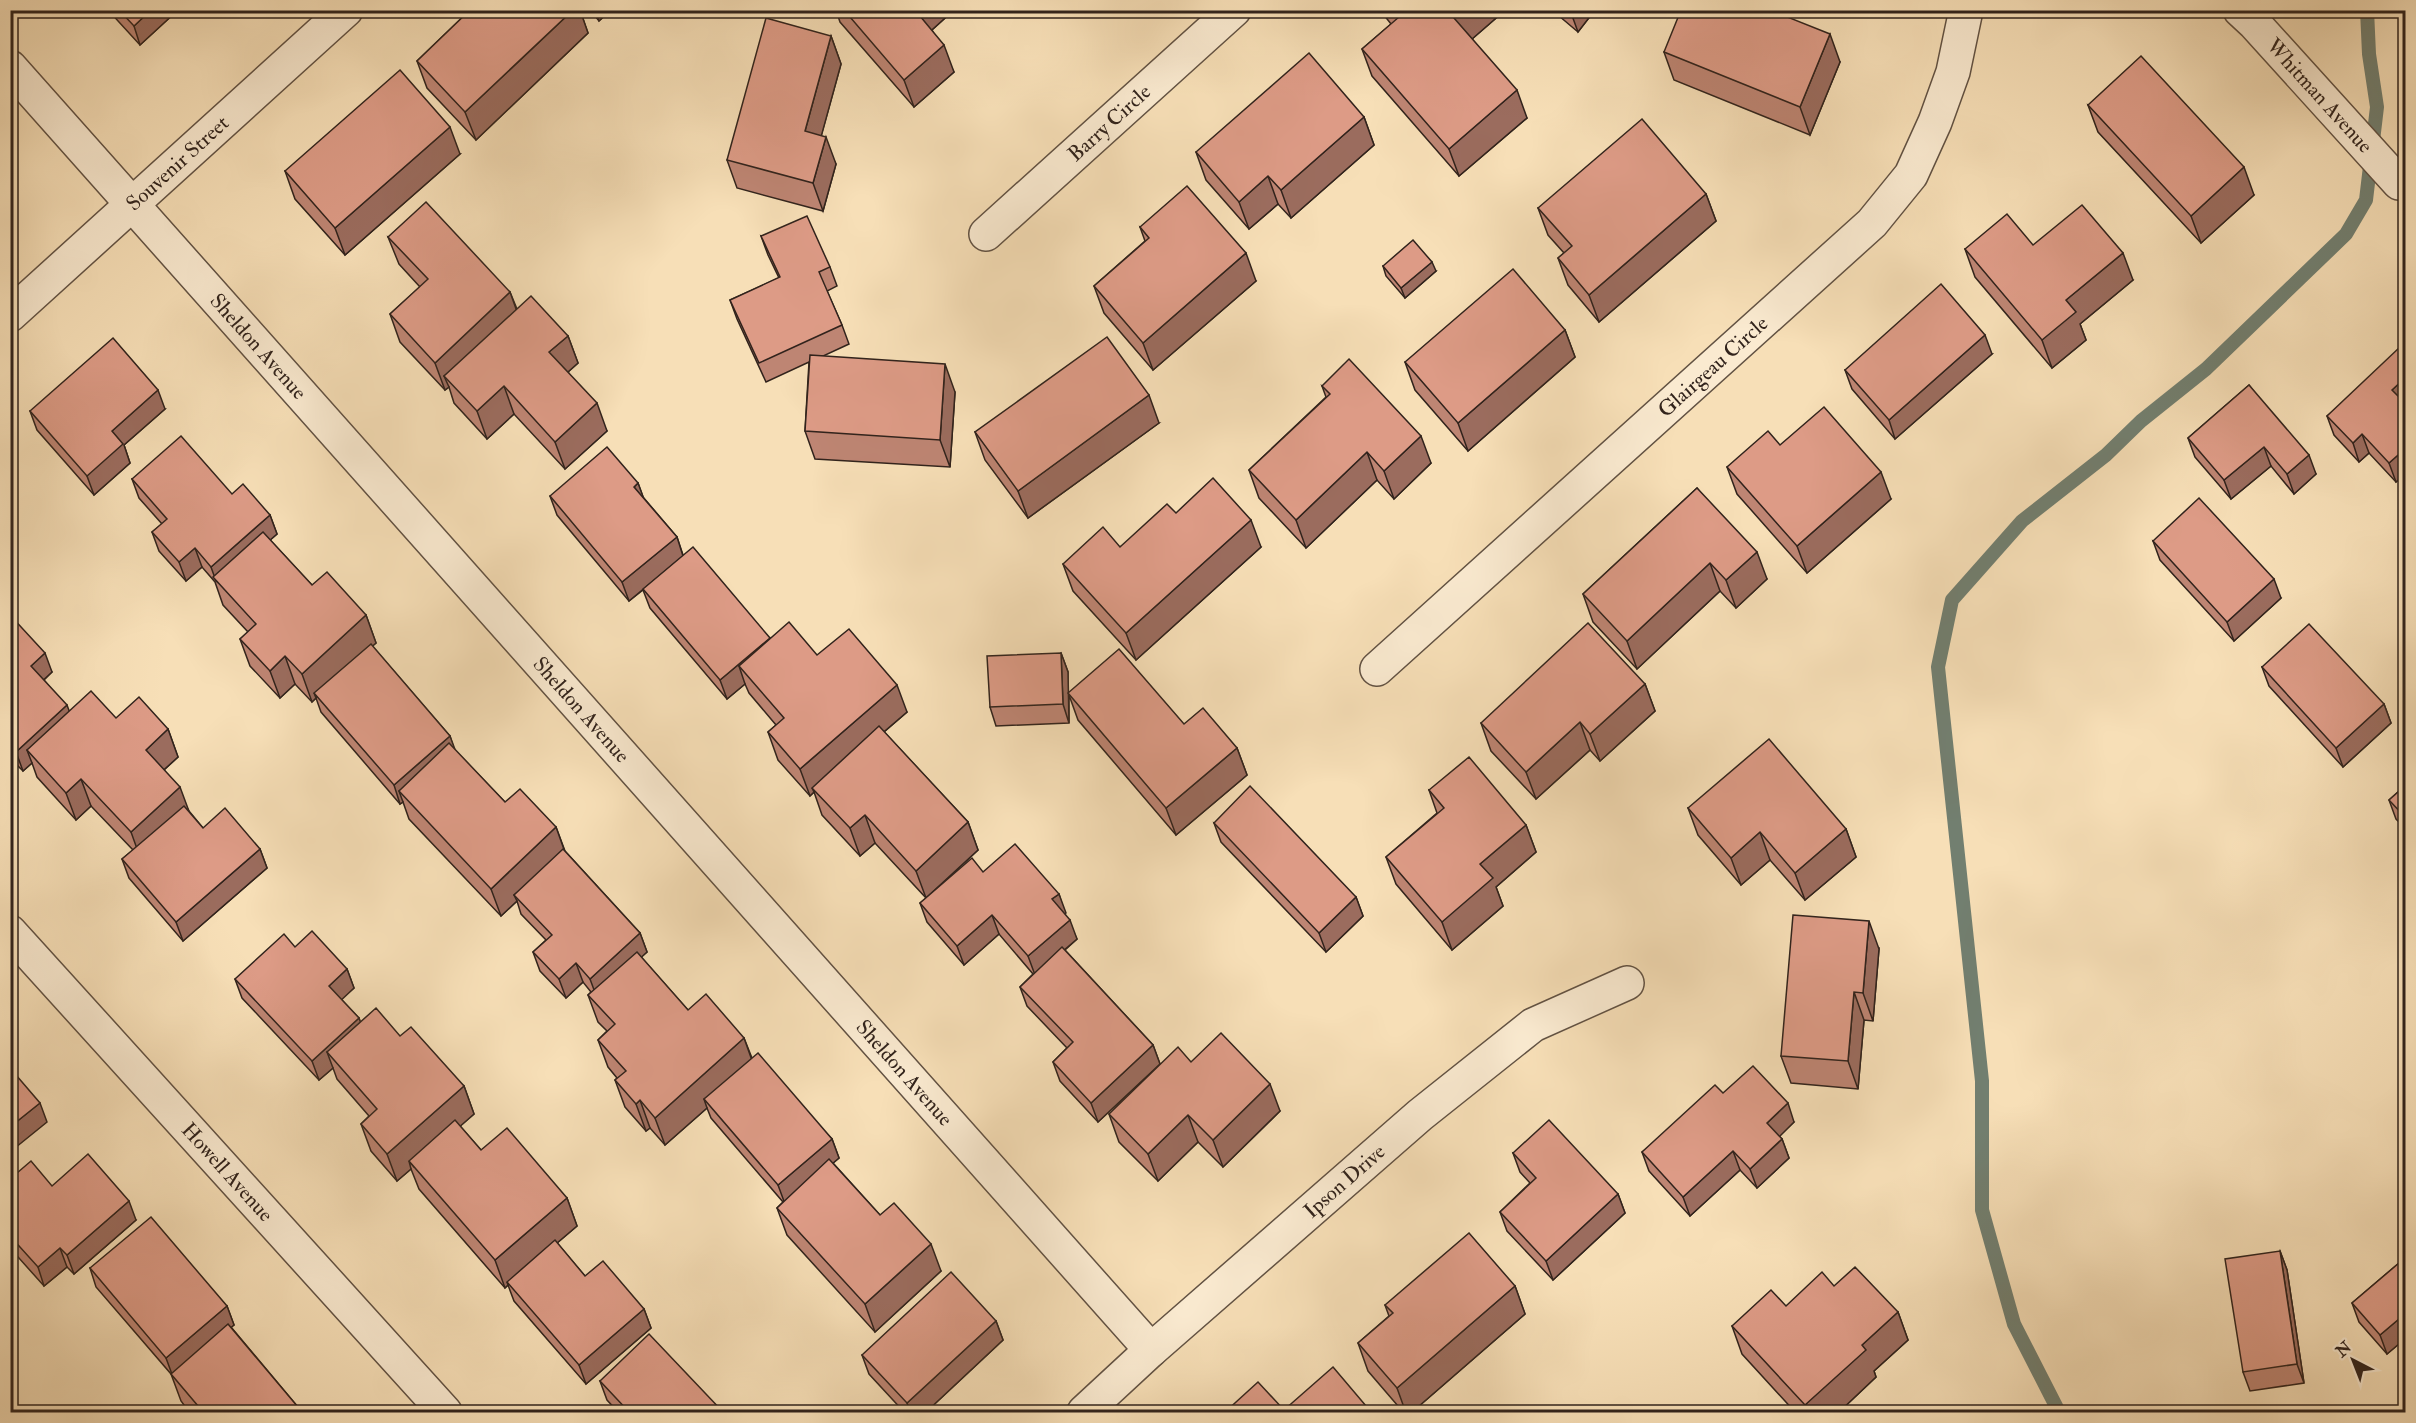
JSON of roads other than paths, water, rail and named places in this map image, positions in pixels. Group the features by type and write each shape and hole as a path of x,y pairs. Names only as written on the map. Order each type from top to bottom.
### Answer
{"street":[{"name":"Souvenir Street","path":"10,315 346,10"},
{"name":"Barry Circle","path":"986,234 1234,10"},
{"name":"Glairgeau Circle","path":"1377,669 1872,223 1911,175 1935,122 1953,72 1966,10"},
{"name":"Whitman Avenue","path":"2240,10 2254,22 2399,183"},
{"name":"Sheldon Avenue","path":"10,67 1151,1350"},
{"name":"Howell Avenue","path":"10,932 445,1413"},
{"name":"Ipson Drive","path":"1084,1413 1151,1350 1420,1115 1533,1025 1627,983"}],"waterway":[{"path":"2059,1412 2014,1324 1982,1210 1982,1081 1938,667 1952,600 2022,521 2106,455 2141,421 2206,369 2346,234 2366,200 2377,107 2369,54 2367,10"}]}
